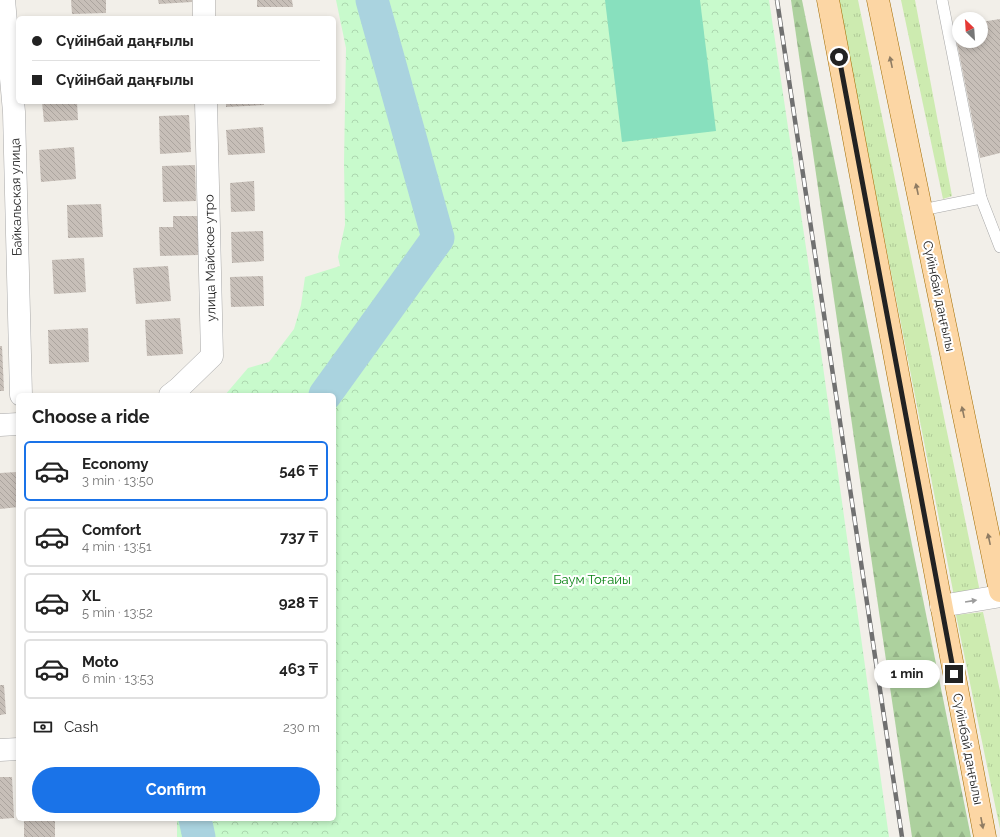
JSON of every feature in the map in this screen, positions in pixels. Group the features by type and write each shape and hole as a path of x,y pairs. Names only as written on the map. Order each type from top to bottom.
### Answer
{"main road":[{"name":"Сүйінбай даңғылы","path":"828,0 985,837"},
{"name":"Сүйінбай даңғылы","path":"878,0 1000,591"}],"street":[{"name":"Байкальская улица","path":"4,0 7,112 21,393"},
{"path":"204,0 204,16"},
{"name":"улица Майское утро","path":"173,393 212,356 206,104"},
{"path":"0,425 16,424"},
{"path":"941,606 1000,596"},
{"path":"0,750 16,749"}],"lane":[{"path":"942,0 981,198 1000,247"},
{"path":"922,210 981,198"}],"green space":[{"name":"Баум Тоғайы","path":"336,0 769,0 811,281 889,837 177,837 177,821 336,821 336,393 227,393 248,368 269,362 294,329 301,305 305,277 340,266 338,257 345,225 344,163 346,48"},
{"path":"605,0 700,0 716,131 622,142"},
{"path":"791,0 802,0 971,837 912,837"},
{"path":"838,0 858,0 980,592 954,596"},
{"path":"901,0 915,0 952,196 943,199"},
{"path":"983,612 1000,691 1000,829 956,615"}],"building":[{"path":"71,0 106,0 106,13 72,14"},
{"path":"158,0 192,0 192,2 159,4"},
{"path":"257,0 292,0 293,7 257,7"},
{"path":"1000,19 1000,153 980,158 958,48 988,48 988,21"},
{"path":"42,104 77,104 78,120 44,122"},
{"path":"226,104 264,104 264,105 226,107"},
{"path":"189,115 191,152 160,154 159,116"},
{"path":"263,127 265,153 228,155 226,130"},
{"path":"74,147 76,179 41,182 39,150"},
{"path":"195,165 196,201 163,202 162,166"},
{"path":"254,181 255,211 231,212 230,183"},
{"path":"101,204 103,237 68,238 67,205"},
{"path":"173,216 201,216 198,255 160,256 159,227 173,227"},
{"path":"263,231 264,261 232,263 231,232"},
{"path":"84,258 86,292 54,294 52,260"},
{"path":"168,266 171,301 136,304 133,268"},
{"path":"263,276 264,306 231,307 230,277"},
{"path":"180,318 183,354 147,356 145,320"},
{"path":"88,328 89,362 49,364 48,330"},
{"path":"0,346 2,346 4,391 0,391"},
{"path":"16,472 16,507 0,509 0,473"},
{"path":"0,685 4,685 6,714 0,715"},
{"path":"0,777 12,777 14,818 0,819"},
{"path":"24,821 55,821 55,837 24,837"}],"waterway":[{"path":"326,393 438,238 372,0"},
{"path":"195,821 199,837"}],"railway":[{"path":"777,0 902,837"}],"route":[{"path":"839,57 954,674"}]}
